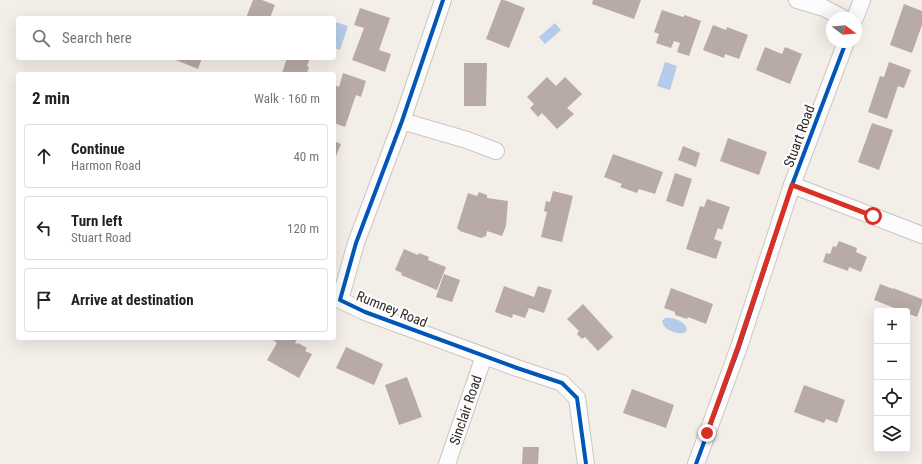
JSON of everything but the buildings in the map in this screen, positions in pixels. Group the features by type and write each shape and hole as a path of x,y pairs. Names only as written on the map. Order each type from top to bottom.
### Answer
{"street":[{"name":"Rumney Road","path":"443,0 402,121 356,243 340,300 365,312 562,383 577,398 586,464"},
{"path":"797,0 824,8 832,12"},
{"path":"857,12 862,0"},
{"name":"Stuart Road","path":"696,464 738,347 792,185 844,48"},
{"path":"402,121 467,140 496,151"},
{"path":"792,185 922,235"},
{"name":"Sinclair Road","path":"447,464 484,356"}],"water":[{"path":"336,22 348,26 340,50 336,49"},
{"path":"555,23 561,30 545,44 539,37"},
{"path":"665,62 677,66 670,90 657,86"},
{"path":"665,318 675,319 681,322 687,330 684,333 670,331 663,324 662,321"}],"cycle path":[{"path":"443,0 402,121 356,243 340,300 365,312 562,383 577,398 586,464"},
{"path":"696,464 739,347 792,185 844,48"}],"route":[{"path":"707,433 738,347 792,185 873,216"}]}
